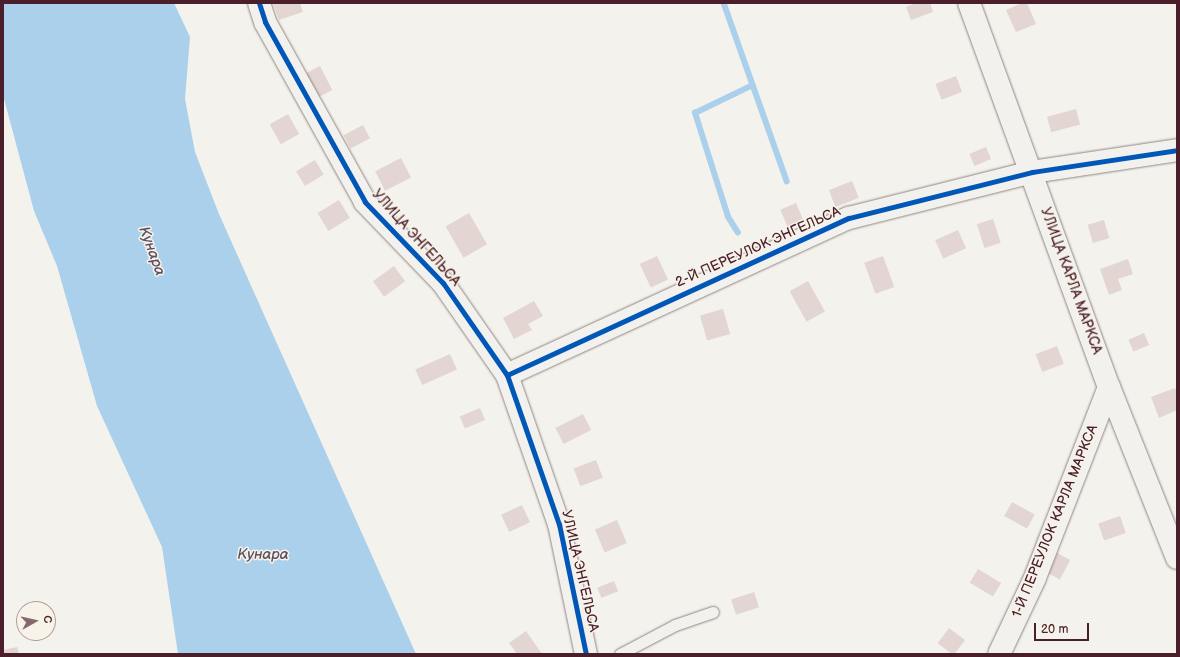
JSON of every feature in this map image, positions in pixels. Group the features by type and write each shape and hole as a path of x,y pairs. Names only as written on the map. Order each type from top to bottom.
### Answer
{"street":[{"name":"УЛИЦА ЭНГЕЛЬСА","path":"259,3 265,22 365,202 443,283 507,375 559,524 586,654"},
{"name":"УЛИЦА КАРЛА МАРКСА","path":"969,3 1032,172 1109,387 1177,558"},
{"name":"2-Й ПЕРЕУЛОК ЭНГЕЛЬСА","path":"507,375 850,218 1032,172 1177,150"},
{"name":"1-Й ПЕРЕУЛОК КАРЛА МАРКСА","path":"999,654 1035,578 1109,387"}],"lane":[{"path":"620,654 675,625 713,612"}],"water":[{"name":"Кунара","path":"3,3 174,3 190,37 185,99 195,152 219,214 416,654 178,654 162,547 97,406 57,266 34,211 3,95"}],"building":[{"path":"273,3 300,3 303,12 279,20"},
{"path":"916,3 930,3 933,12 911,20 906,7"},
{"path":"1022,3 1027,3 1036,24 1016,32 1006,10"},
{"path":"320,66 332,90 315,99 303,75"},
{"path":"956,76 962,92 942,100 935,84"},
{"path":"1076,109 1080,124 1051,132 1047,117"},
{"path":"288,114 299,134 281,144 270,124"},
{"path":"363,125 370,138 351,149 344,135"},
{"path":"986,147 991,159 975,166 969,154"},
{"path":"401,158 411,178 385,191 375,171"},
{"path":"315,160 324,175 305,186 296,171"},
{"path":"852,181 859,198 836,207 829,190"},
{"path":"339,200 350,218 328,231 318,213"},
{"path":"796,203 804,222 789,229 780,210"},
{"path":"469,213 487,244 464,258 446,226"},
{"path":"993,219 1001,243 985,248 977,224"},
{"path":"1104,220 1109,238 1093,243 1088,225"},
{"path":"958,230 966,248 943,258 935,240"},
{"path":"657,256 668,280 651,288 640,264"},
{"path":"883,256 894,287 875,294 864,263"},
{"path":"1128,259 1133,274 1118,279 1122,290 1109,295 1100,269"},
{"path":"394,266 405,281 384,297 373,281"},
{"path":"808,281 825,312 807,322 790,291"},
{"path":"534,301 543,316 528,324 532,330 514,339 503,318"},
{"path":"723,309 730,334 707,341 700,316"},
{"path":"1144,333 1149,345 1133,352 1128,340"},
{"path":"1057,346 1064,364 1042,372 1036,354"},
{"path":"450,354 457,370 422,385 415,369"},
{"path":"1175,388 1177,393 1177,410 1159,418 1151,397"},
{"path":"480,408 485,420 465,429 460,417"},
{"path":"583,414 591,430 564,444 555,428"},
{"path":"596,460 603,478 580,486 574,469"},
{"path":"1012,502 1035,515 1027,529 1004,516"},
{"path":"522,505 530,522 509,532 501,515"},
{"path":"1120,516 1126,533 1104,541 1098,523"},
{"path":"617,520 627,543 605,552 595,529"},
{"path":"1057,553 1070,560 1060,579 1047,572"},
{"path":"978,569 1001,583 993,597 970,583"},
{"path":"614,581 618,591 601,598 597,588"},
{"path":"754,592 759,607 736,615 731,599"},
{"path":"949,628 965,640 954,654 952,654 938,643"},
{"path":"526,631 542,654 517,654 509,643"},
{"path":"17,647 19,654 3,654 3,650"}],"waterway":[{"path":"724,3 787,181"},
{"path":"738,233 728,217 695,113 753,85"}],"cycle path":[{"path":"259,3 265,22 365,202 443,283 507,375 559,524 586,654"},
{"path":"507,375 849,218 1032,172 1177,150"}]}
